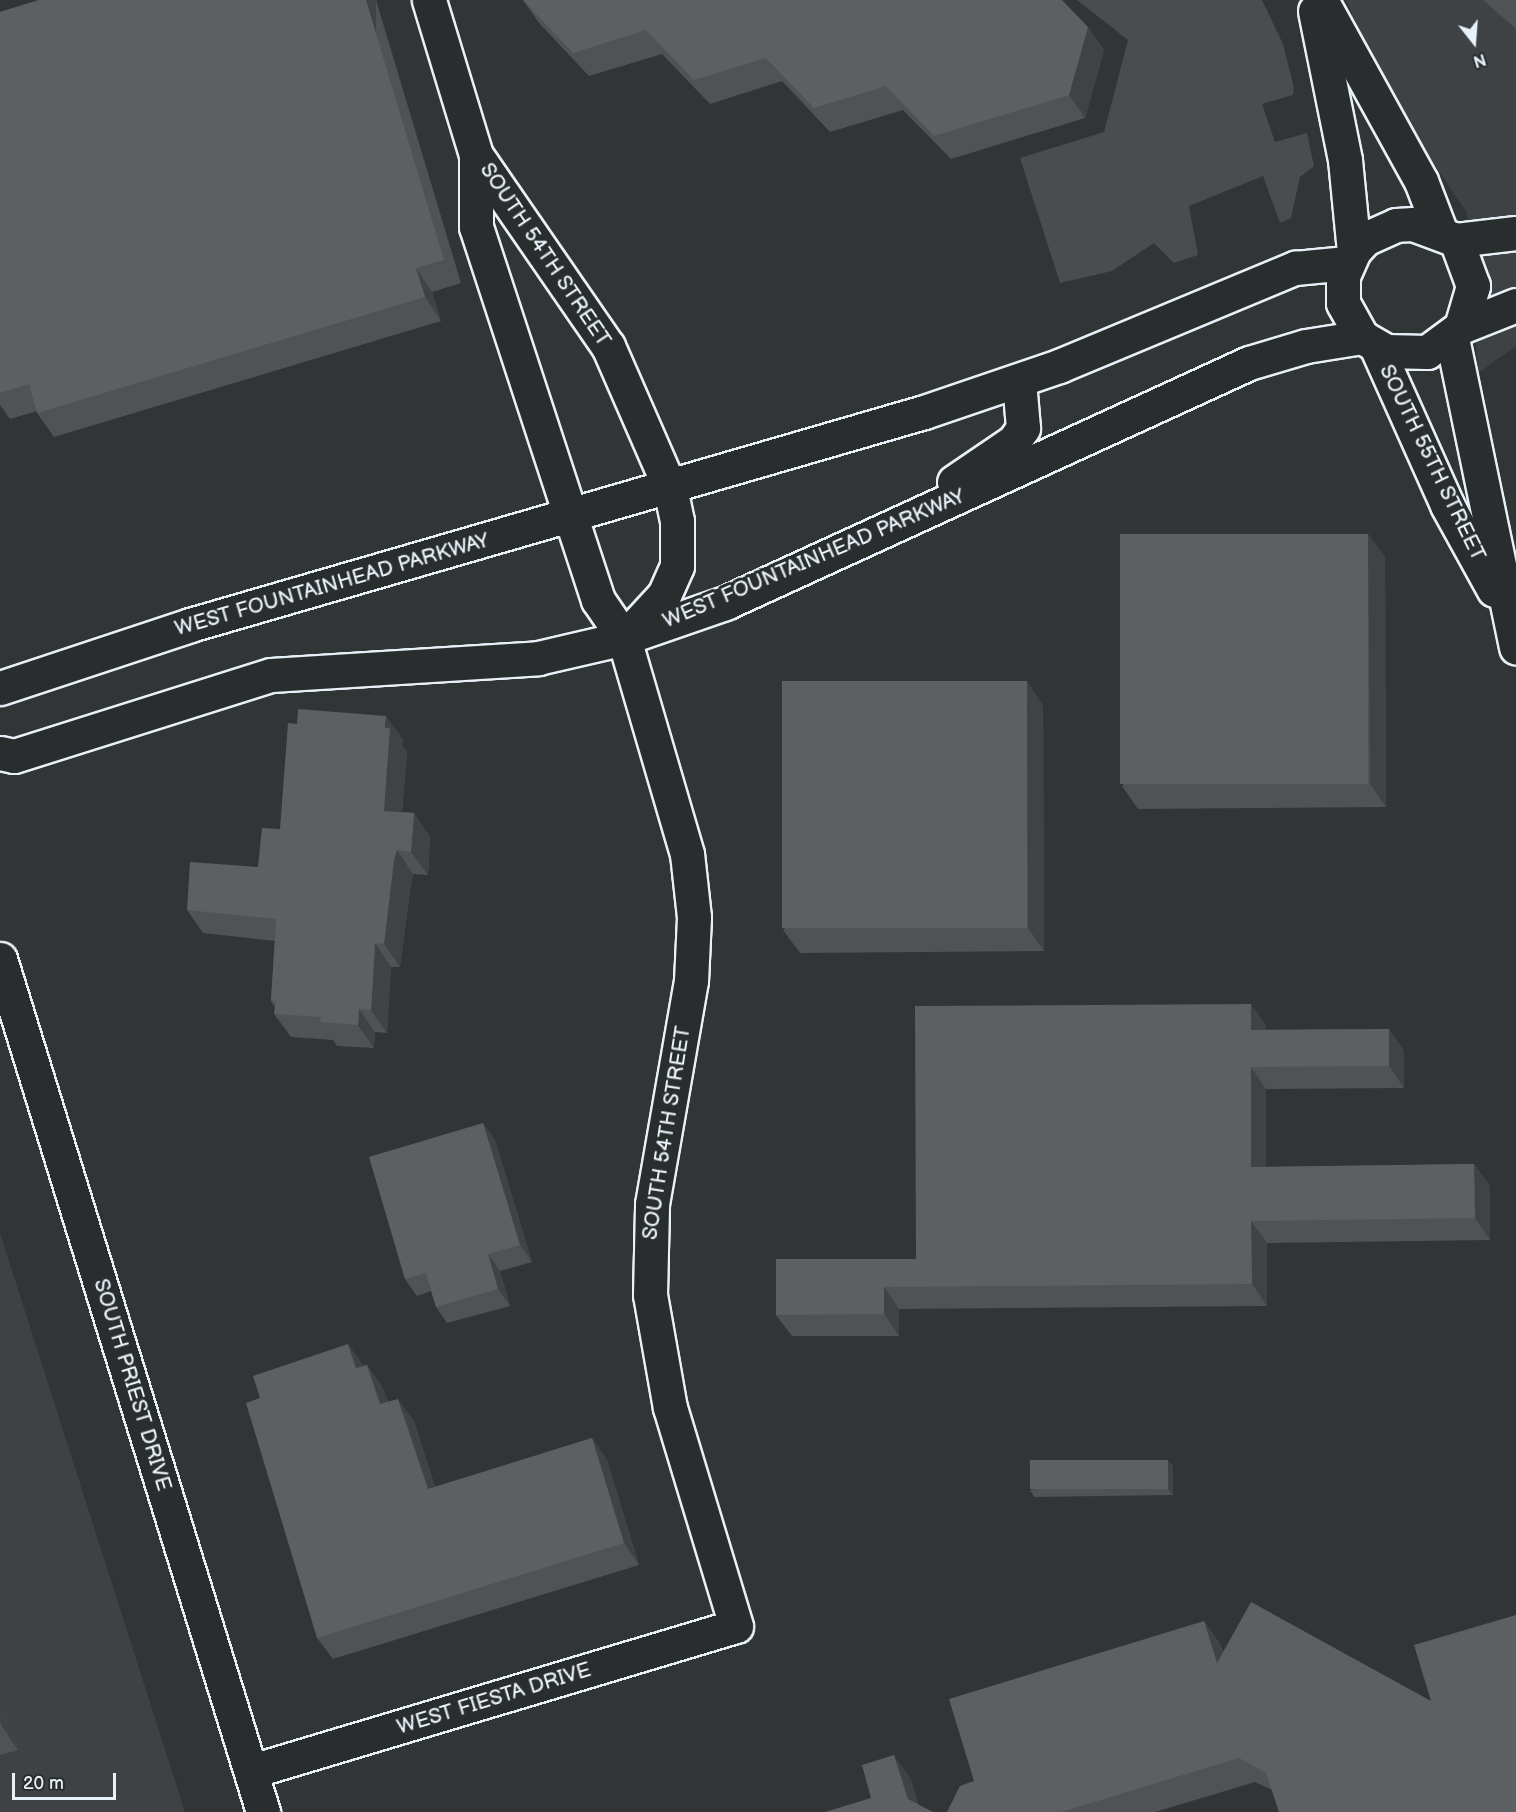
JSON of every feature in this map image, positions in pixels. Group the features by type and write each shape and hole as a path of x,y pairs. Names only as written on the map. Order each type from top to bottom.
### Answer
{"street":[{"name":"SOUTH 54TH STREET","path":"429,0 476,154 476,228 571,517"},
{"path":"1313,0 1345,160 1351,257 1343,303 1369,342 1414,355 1456,332 1516,305"},
{"path":"1321,0 1421,181 1473,286 1456,332"},
{"name":"SOUTH 54TH STREET","path":"476,154 608,346 670,488"},
{"path":"1351,257 1365,239 1396,225 1449,236 1516,232"},
{"name":"WEST FOUNTAINHEAD PARKWAY","path":"0,688 122,646 670,488 1019,381 1295,268 1351,257"},
{"name":"SOUTH 55TH STREET","path":"1456,332 1505,610 1516,647"},
{"name":"WEST FOUNTAINHEAD PARKWAY","path":"0,753 14,756 271,675 332,667 538,658 624,638 700,613 915,518 1258,359 1369,342"},
{"name":"SOUTH 55TH STREET","path":"1369,342 1447,505 1505,610"},
{"path":"915,518 956,480 1014,441 1023,428 1019,381"},
{"path":"571,517 598,600 624,638 664,595 677,566 678,521 670,488"},
{"name":"SOUTH 54TH STREET","path":"624,638 681,823 694,917 686,1014 652,1204 653,1328 670,1408 736,1626"},
{"name":"SOUTH PRIEST DRIVE","path":"0,959 263,1812"},
{"name":"WEST FIESTA DRIVE","path":"252,1772 736,1626"}],"shaded area":[{"path":"1077,0 1262,0 1283,44 1294,88 1293,95 1262,104 1275,142 1307,133 1314,166 1300,177 1291,218 1280,223 1263,176 1189,206 1198,255 1174,263 1154,243 1112,271 1060,283 1020,158 1104,132 1128,40"},
{"path":"1346,0 1516,0 1516,346 1478,373 1467,213 1392,102"},
{"path":"0,1233 185,1812 0,1812"}],"building":[{"path":"39,0 366,0 444,260 416,268 425,297 37,413 29,384 0,393 0,12"},
{"path":"523,0 1062,0 1088,27 1069,95 934,136 886,86 814,108 766,58 694,80 646,30 573,53"},
{"path":"1120,534 1368,534 1368,784 1120,784"},
{"path":"782,681 1027,681 1027,928 782,928"},
{"path":"298,709 386,716 385,728 390,728 384,811 414,813 411,852 397,850 394,860 384,944 375,943 371,1010 359,1009 358,1025 320,1022 321,1017 274,1014 276,1001 271,1001 276,919 187,910 190,862 258,867 262,828 280,829 288,723 297,724"},
{"path":"1251,1004 1251,1030 1389,1029 1389,1066 1251,1067 1251,1167 1474,1164 1475,1218 1251,1221 1252,1284 884,1287 884,1314 776,1315 776,1259 916,1259 915,1006"},
{"path":"483,1123 520,1245 488,1254 498,1289 436,1307 426,1273 405,1279 369,1157"},
{"path":"348,1344 356,1368 367,1365 380,1404 398,1399 428,1489 592,1438 624,1543 317,1638 246,1403 260,1398 253,1376"},
{"path":"1030,1460 1168,1460 1168,1489 1030,1489"},
{"path":"1251,1602 1431,1701 1414,1645 1516,1615 1516,1812 1279,1812 1266,1773 1239,1758 1061,1812 947,1812 960,1786 974,1781 949,1699 1204,1621 1217,1663"},
{"path":"894,1755 908,1799 933,1812 825,1812 871,1798 862,1765"}]}
